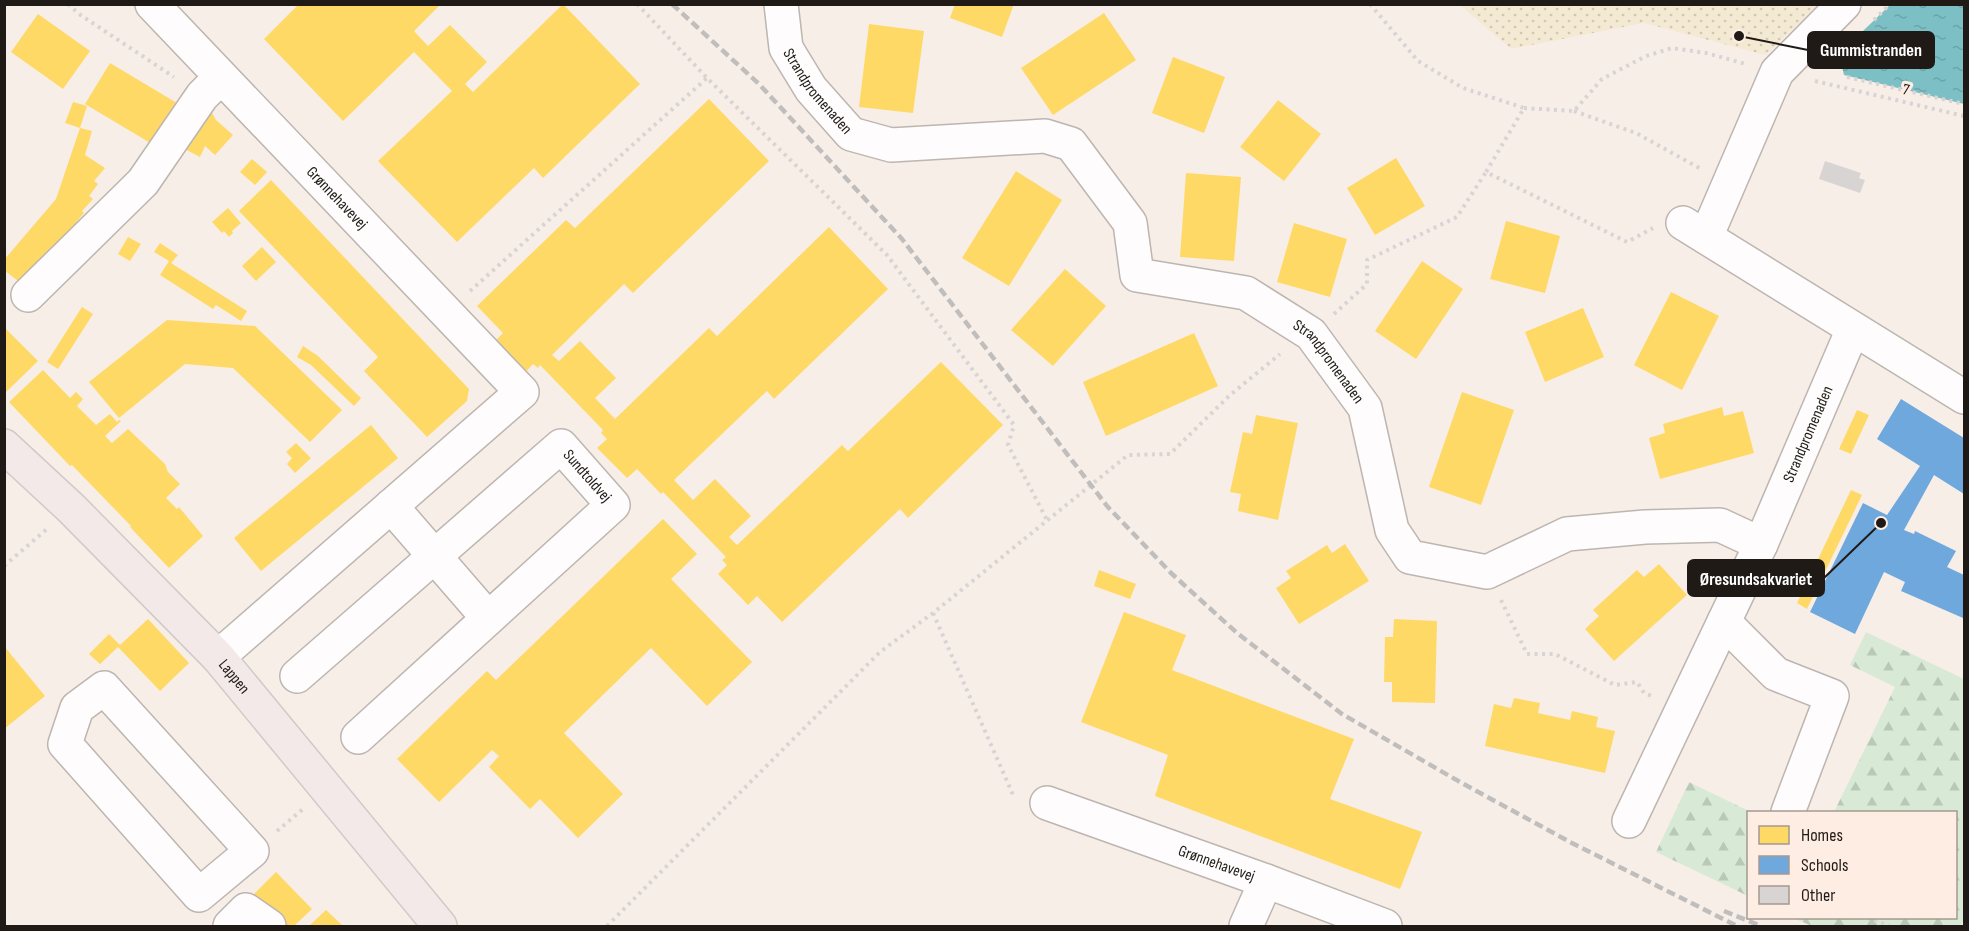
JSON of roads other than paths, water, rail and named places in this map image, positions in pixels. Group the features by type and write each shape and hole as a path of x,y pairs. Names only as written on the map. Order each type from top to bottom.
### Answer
{"main road":[{"name":"Lappen","path":"4,446 71,508 218,657 440,927"}],"street":[{"name":"Grønnehavevej","path":"152,4 211,87 445,313 522,392 391,506"},
{"name":"Strandpromenaden","path":"781,4 786,48 811,88 850,134 891,145 1045,136 1071,144 1130,223 1137,275 1246,293 1311,334 1365,408 1392,530 1410,557 1487,572 1567,534 1645,527 1720,525 1761,544"},
{"path":"1844,4 1777,72 1728,185 1695,230 1965,398"},
{"path":"28,295 143,182 211,87"},
{"name":"Strandpromenaden","path":"1629,822 1761,544 1853,328"},
{"name":"Sundtoldvej","path":"297,676 561,446 613,505 358,737"},
{"path":"218,657 391,506 489,618"},
{"path":"1724,622 1776,674 1832,696 1789,811"},
{"path":"104,688 252,851 199,895 65,744 77,708 104,688"},
{"name":"Grønnehavevej","path":"1047,803 1266,881 1385,927"},
{"path":"1246,927 1266,881"},
{"path":"230,927 246,910 269,927"}],"water":[{"path":"1890,5 1964,5 1964,104 1844,75 1839,54"}],"railway":[{"path":"672,4 759,84 902,239 1107,506 1171,573 1237,633 1342,714 1570,842 1737,926"},
{"path":"1724,911 1761,926"}],"place":[{"name":"Gummistranden","path":"1739,36"},
{"name":"Øresundsakvariet","path":"1881,523"}]}
